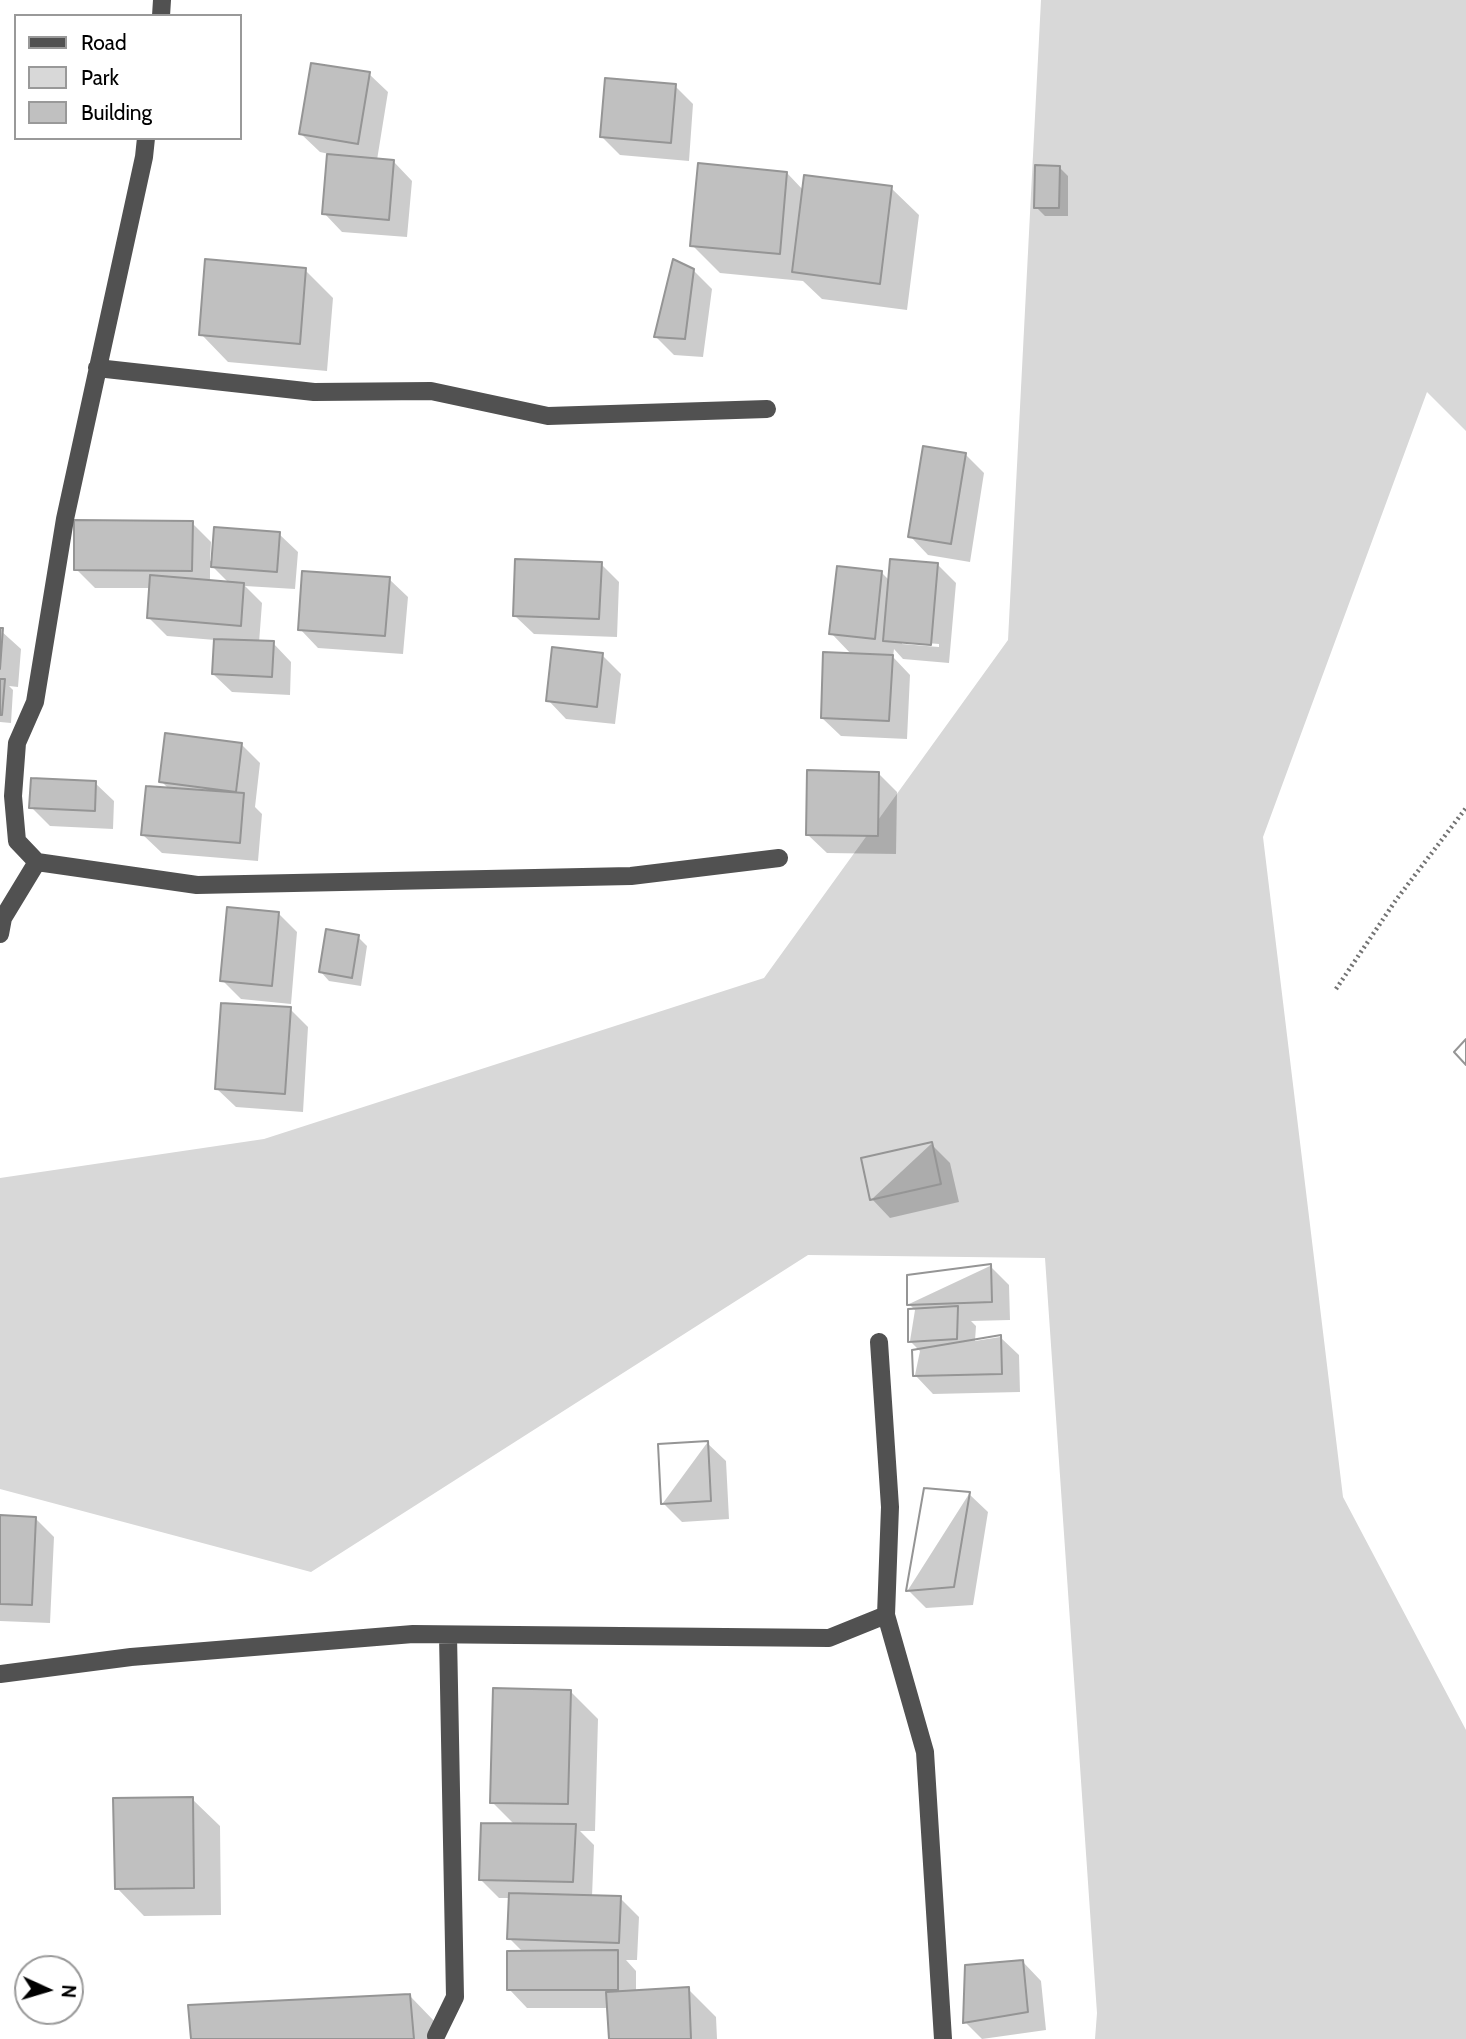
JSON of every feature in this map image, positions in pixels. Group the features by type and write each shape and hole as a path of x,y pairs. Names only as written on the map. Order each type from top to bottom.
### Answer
{"street":[{"path":"146,140 65,519 35,702 17,743 13,796 17,841 37,862 197,885 631,876 779,858"},
{"path":"97,368 314,392 431,391 548,416 767,409"},
{"path":"0,934 3,918 37,862"},
{"path":"878,1342 890,1507 886,1615 925,1752 943,2039"},
{"path":"0,1674 131,1657 413,1634 829,1638 886,1615"},
{"path":"436,2036 455,1997 448,1634"}],"path":[{"path":"1336,989 1396,900 1466,808"}],"green space":[{"path":"1041,0 1466,0 1466,431 1427,392 1263,837 1343,1497 1466,1730 1466,2039 1095,2039 1097,2013 1045,1258 808,1255 311,1572 0,1489 0,1178 264,1139 764,978 1008,640"}],"building":[{"path":"311,63 370,72 358,144 299,134"},
{"path":"605,78 676,84 671,143 600,137"},
{"path":"327,154 394,160 389,220 322,214"},
{"path":"698,163 787,172 780,254 690,246"},
{"path":"1035,165 1060,166 1059,208 1034,208"},
{"path":"804,175 892,186 880,284 792,272"},
{"path":"205,259 306,268 300,344 199,335"},
{"path":"673,259 694,269 685,339 654,337"},
{"path":"923,446 966,453 951,544 908,537"},
{"path":"74,520 193,521 192,571 74,570"},
{"path":"214,527 280,532 277,572 211,567"},
{"path":"515,559 602,562 599,619 513,616"},
{"path":"890,559 938,563 931,645 883,641"},
{"path":"837,566 882,571 875,639 829,634"},
{"path":"302,571 390,577 385,636 298,630"},
{"path":"150,575 244,583 241,626 147,618"},
{"path":"0,628 3,628 0,669"},
{"path":"214,639 274,641 272,677 212,674"},
{"path":"552,647 603,653 597,707 546,701"},
{"path":"823,652 893,655 889,721 821,718"},
{"path":"0,679 5,679 2,715 0,715"},
{"path":"165,733 242,743 236,792 159,782"},
{"path":"807,770 879,772 878,836 806,835"},
{"path":"31,778 96,781 95,811 29,808"},
{"path":"146,786 244,793 240,843 141,835"},
{"path":"227,907 279,912 272,986 220,981"},
{"path":"326,929 359,935 352,978 319,972"},
{"path":"221,1003 291,1007 285,1094 215,1089"},
{"path":"1466,1039 1466,1065 1454,1052"},
{"path":"1466,1039 1466,1065 1454,1052"},
{"path":"932,1142 941,1184 870,1200 861,1158"},
{"path":"932,1142 941,1184 870,1200 861,1158"},
{"path":"991,1264 992,1302 907,1305 907,1275"},
{"path":"991,1264 992,1302 907,1305 907,1275"},
{"path":"958,1306 957,1339 908,1342 908,1309"},
{"path":"958,1306 957,1339 908,1342 908,1309"},
{"path":"1001,1335 1002,1374 913,1376 912,1350"},
{"path":"1001,1335 1002,1374 913,1376 912,1350"},
{"path":"708,1441 711,1501 661,1504 658,1444"},
{"path":"708,1441 711,1501 661,1504 658,1444"},
{"path":"924,1488 970,1492 954,1587 906,1591"},
{"path":"924,1488 970,1492 954,1587 906,1591"},
{"path":"0,1515 36,1517 32,1605 0,1604"},
{"path":"493,1688 571,1690 568,1804 490,1803"},
{"path":"193,1797 194,1888 115,1889 113,1798"},
{"path":"481,1823 576,1824 573,1882 479,1880"},
{"path":"509,1893 621,1896 619,1943 507,1939"},
{"path":"618,1950 618,1990 507,1990 507,1951"},
{"path":"1023,1960 1028,2012 963,2023 965,1965"},
{"path":"689,1987 691,2039 609,2039 606,1992"},
{"path":"410,1994 414,2039 191,2039 188,2005"}]}
